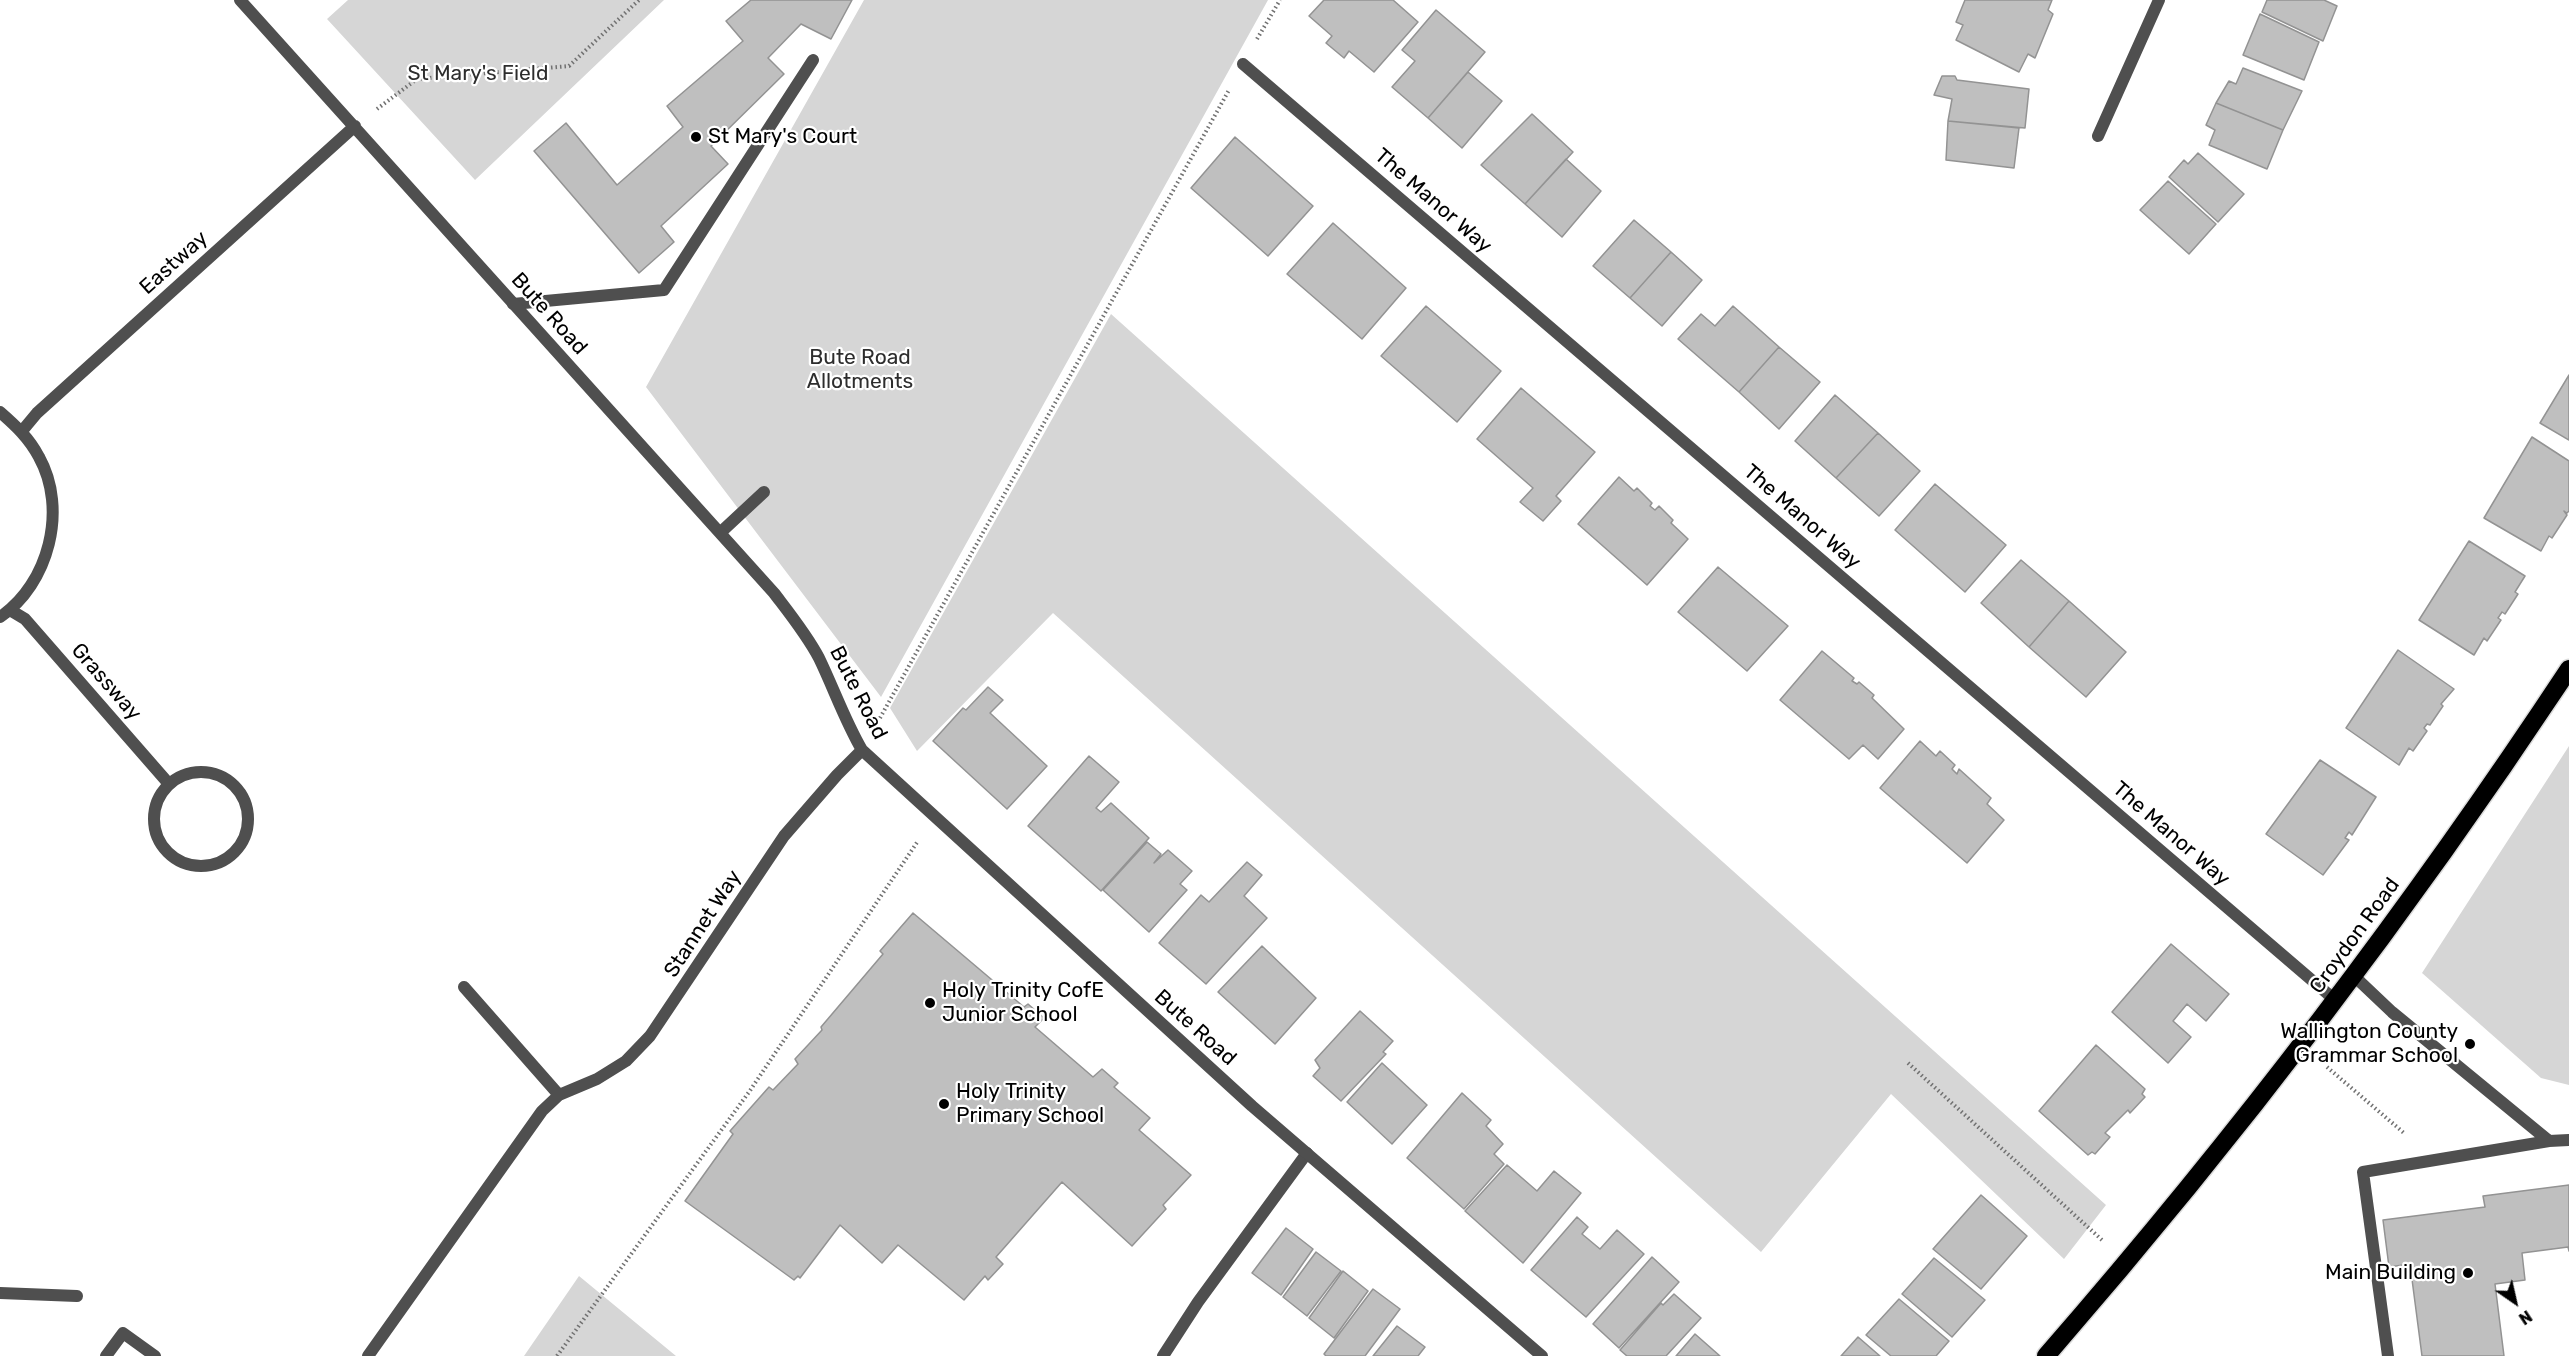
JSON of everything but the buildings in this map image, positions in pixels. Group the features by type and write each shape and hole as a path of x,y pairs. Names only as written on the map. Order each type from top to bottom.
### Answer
{"highway":[{"name":"Croydon Road","path":"2046,1356 2128,1262 2354,976 2505,766 2569,669"}],"street":[{"name":"Bute Road","path":"240,0 721,532 798,626 818,658 845,721 862,750 933,818 1252,1106 1542,1356"},
{"path":"2098,136 2159,0"},
{"path":"513,304 664,290 813,60"},
{"name":"The Manor Way","path":"1243,64 2335,1000"},
{"name":"Eastway","path":"22,431 37,413 355,126"},
{"path":"0,412 22,431 40,459 51,490 53,524 46,555 32,586 5,614"},
{"path":"721,532 764,492"},
{"name":"Grassway","path":"5,614 25,619 169,784"},
{"name":"Stannet Way","path":"368,1356 542,1111 559,1095 597,1079 626,1061 650,1036 784,836 862,750"},
{"path":"196,772 211,773 225,778 236,788 244,801 248,815 244,837 232,855 218,864 201,867 185,865 171,857 160,844 154,829 153,812 159,796 169,784 182,775 196,772"},
{"path":"2354,976 2392,1012 2549,1141"},
{"path":"464,987 559,1095"},
{"path":"2388,1356 2363,1172 2549,1141 2569,1140"},
{"path":"1163,1356 1198,1302 1307,1153"},
{"path":"0,1293 77,1296"},
{"path":"106,1356 123,1333 155,1356"}],"path":[{"path":"355,126 417,79 569,66 639,0"},
{"path":"862,750 1280,0"},
{"path":"557,1356 749,1092 933,818"},
{"path":"1908,1063 2128,1262"},
{"path":"2327,1067 2435,1160"}],"green space":[{"name":"St Mary's Field","path":"348,0 664,0 475,180 327,19"},
{"name":"Bute Road Allotments","path":"864,0 1268,0 881,697 646,387"},
{"path":"1111,314 2106,1205 2064,1259 1891,1094 1761,1252 1053,613 917,751 890,708"},
{"path":"2569,746 2569,1085 2541,1078 2422,973"},
{"path":"579,1276 676,1356 524,1356"}],"place":[{"name":"St Mary's Court","path":"696,137"},
{"name":"Holy Trinity CofE Junior School","path":"930,1003"},
{"name":"Wallington County Grammar School","path":"2470,1044"},
{"name":"Holy Trinity Primary School","path":"944,1104"},
{"name":"Main Building","path":"2468,1273"}]}
